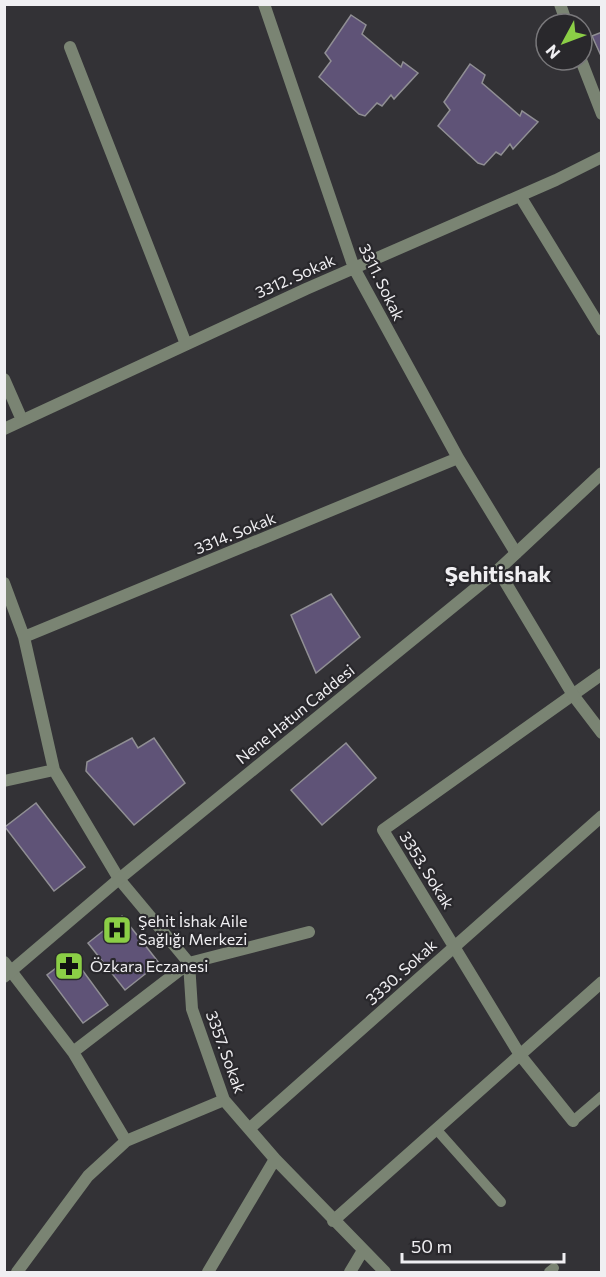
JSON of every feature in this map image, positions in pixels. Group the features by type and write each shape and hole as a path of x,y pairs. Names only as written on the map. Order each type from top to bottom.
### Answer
{"street":[{"name":"3311. Sokak","path":"264,4 354,268 458,458 516,553"},
{"path":"70,47 186,344"},
{"path":"586,72 602,114"},
{"name":"3312. Sokak","path":"4,429 186,344 520,196 602,157"},
{"path":"520,196 602,330"},
{"path":"4,379 22,420"},
{"name":"3314. Sokak","path":"24,638 458,458"},
{"name":"Nene Hatun Caddesi","path":"7,970 498,570 602,473"},
{"path":"498,570 573,695 602,733"},
{"path":"4,583 24,638 54,770 119,879 189,963"},
{"name":"3353. Sokak","path":"573,1121 519,1055 383,830 602,674"},
{"path":"4,781 54,770"},
{"name":"3330. Sokak","path":"249,1129 602,816"},
{"path":"74,1052 189,963 309,932"},
{"name":"3357. Sokak","path":"189,963 192,1009 224,1100 333,1221 385,1272"},
{"path":"7,970 74,1052 126,1141"},
{"path":"333,1221 602,982"},
{"path":"16,1272 88,1176 126,1141 224,1100"},
{"path":"208,1272 275,1159"},
{"path":"350,1272 362,1251"}],"lane":[{"path":"573,1121 602,1096"},
{"path":"436,1129 501,1202"}],"building":[{"path":"351,15 366,25 362,34 401,67 403,62 418,73 394,99 391,95 382,106 377,103 365,116 359,114 319,77 331,61 325,53"},
{"path":"602,32 602,58 594,40 594,35"},
{"path":"470,64 485,75 482,83 520,116 522,111 538,122 513,149 510,144 501,155 496,152 484,165 478,163 438,126 450,110 444,102"},
{"path":"331,594 360,637 316,673 291,615"},
{"path":"132,738 138,748 154,738 185,783 134,825 86,771 87,762"},
{"path":"346,743 376,778 322,825 291,790"},
{"path":"36,803 85,867 54,891 5,827"},
{"path":"122,916 159,963 125,990 88,943"},
{"path":"72,956 108,1005 83,1023 47,975"}],"place":[{"name":"Şehit İshak Aile Sağlığı Merkezi","path":"117,930"},
{"name":"Özkara Eczanesi","path":"69,966"}],"district":[{"name":"Şehitishak","path":"498,574"}]}
